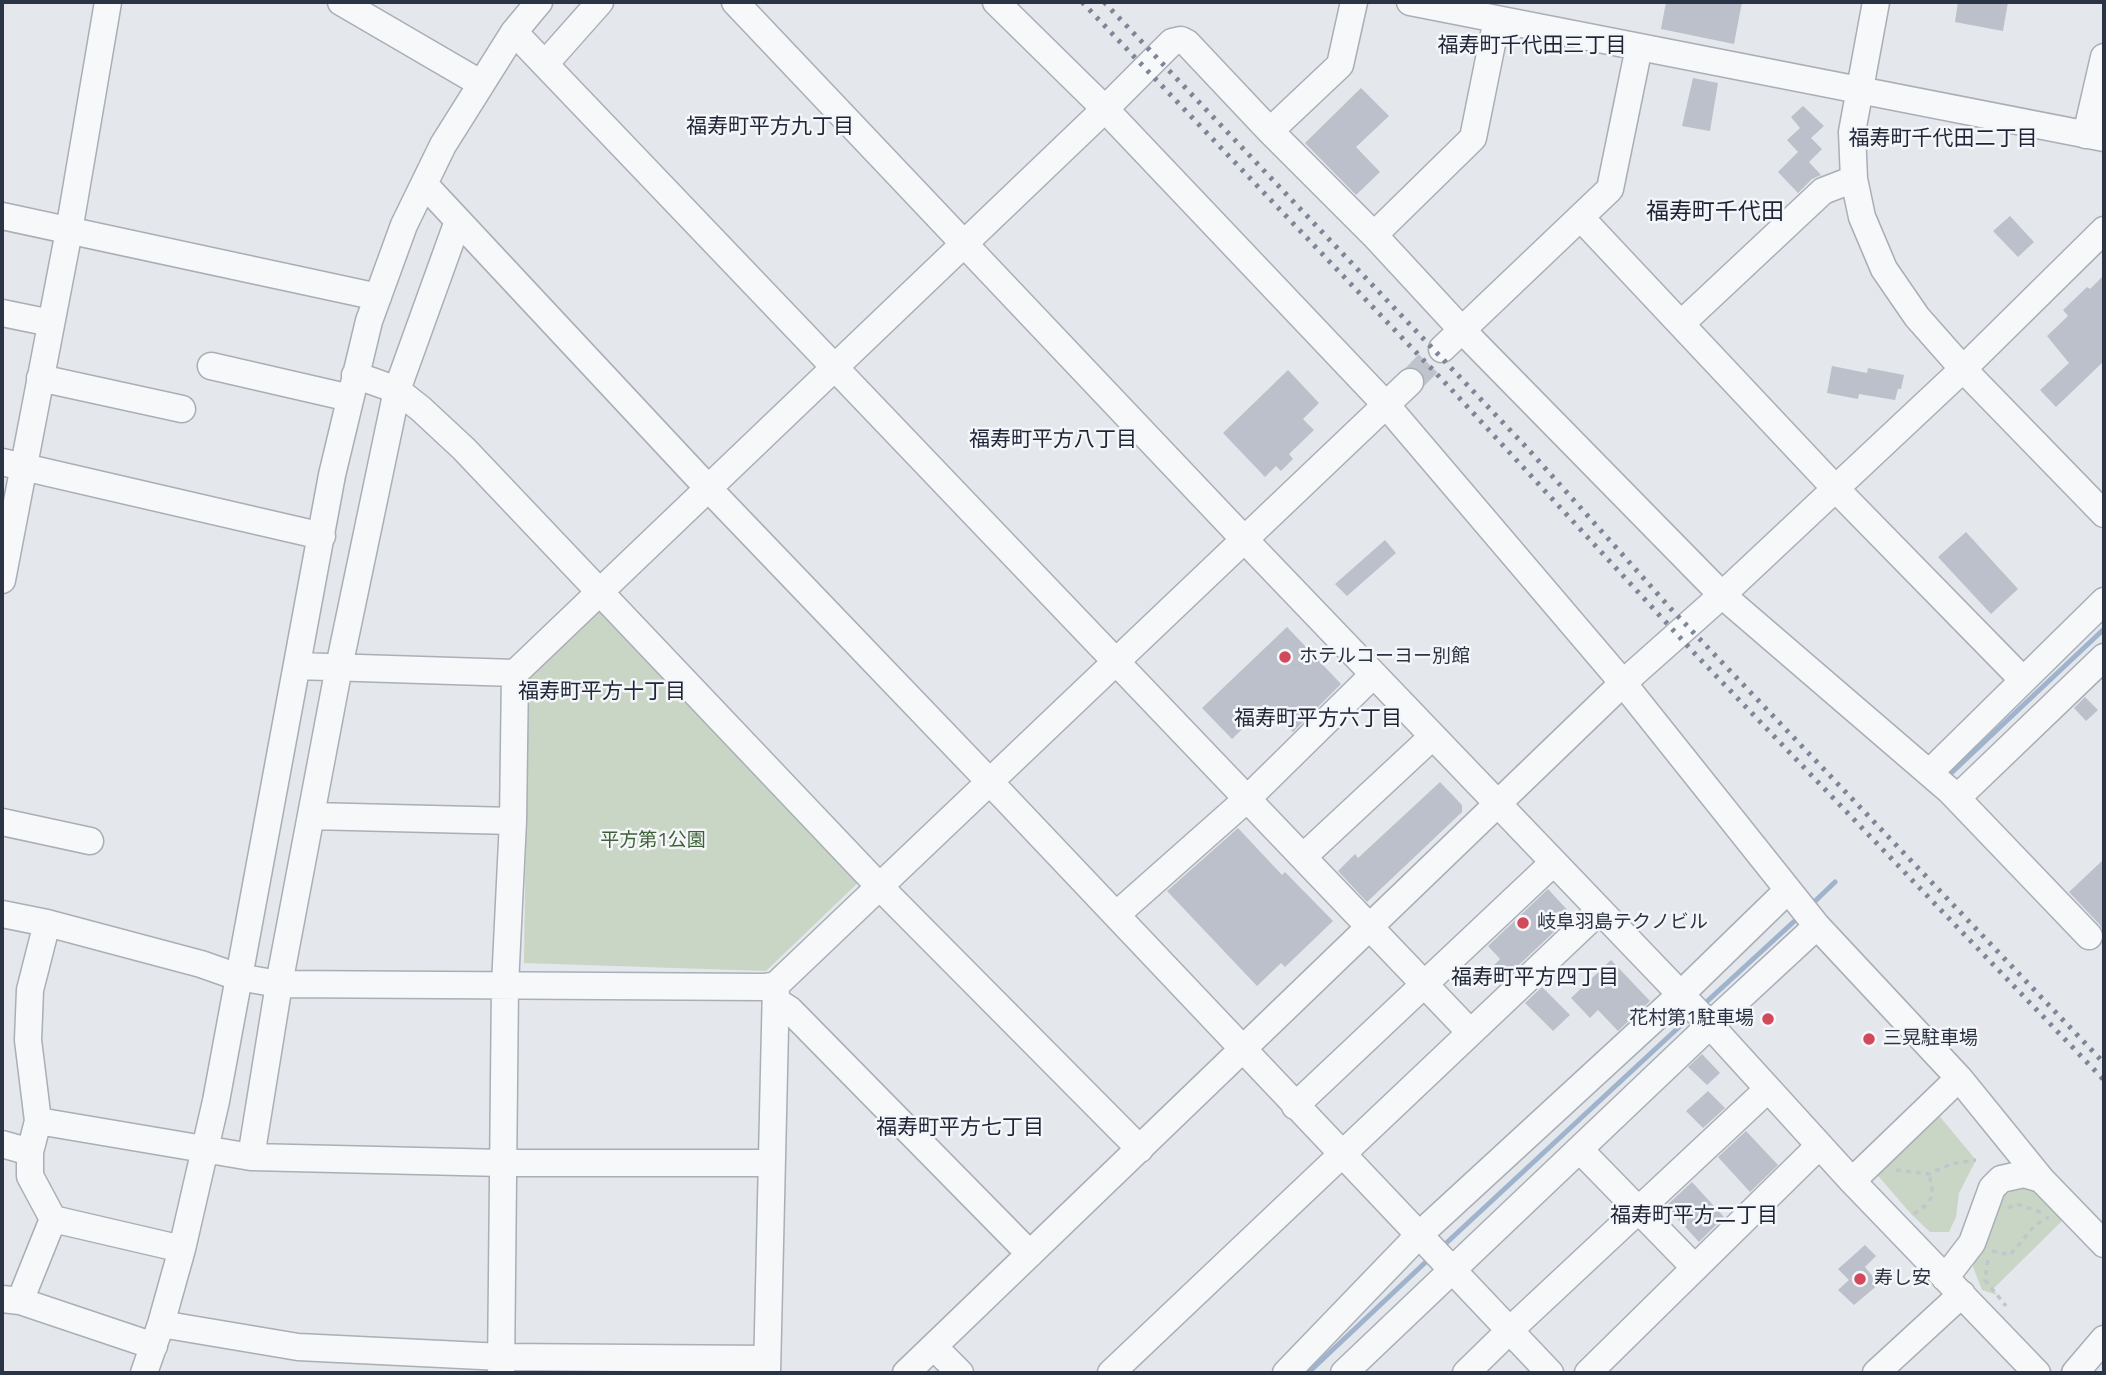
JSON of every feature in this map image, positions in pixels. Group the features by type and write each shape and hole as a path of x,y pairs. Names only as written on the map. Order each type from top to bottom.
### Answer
{"street":[{"path":"3,569 12,464 40,379 69,231 108,2"},
{"path":"341,2 480,83"},
{"path":"144,1373 158,1335 182,1249 216,1101 332,475 369,321 404,225 443,145 514,32 539,2"},
{"path":"545,64 600,2"},
{"path":"735,2 2037,1373"},
{"path":"996,2 1105,109 1387,406 1623,683 1804,910 1959,1078 2041,1179 2104,1244"},
{"path":"1270,131 1340,65 1354,2"},
{"path":"1409,2 2095,136 2104,57"},
{"path":"1875,2 1852,132 1854,179 1862,217 1884,270 1917,317 1963,369 2104,514"},
{"path":"1374,235 1474,138 1497,19"},
{"path":"514,32 1469,1032"},
{"path":"501,1365 505,985 513,821 515,673 1172,42 1181,40 1187,43 1374,235 1461,329 1722,595 1943,784 2089,936"},
{"path":"1442,349 1610,189 1639,47"},
{"path":"1682,323 1823,191 1854,179"},
{"path":"424,184 708,488 1549,1373"},
{"path":"2,216 378,297"},
{"path":"1581,218 1834,487 2023,680"},
{"path":"251,1157 279,984 339,667 397,390 458,221"},
{"path":"906,1373 1623,683 1722,595 1834,487 1963,369 2104,230"},
{"path":"2,313 51,323"},
{"path":"211,366 397,390 421,409 464,449 879,886 1140,1149"},
{"path":"40,379 182,409"},
{"path":"53,1219 11,1300 158,1335 501,1365 767,1366 776,993 879,886 1410,382"},
{"path":"12,464 322,536"},
{"path":"1943,784 2023,680 2104,601"},
{"path":"1943,784 2104,657"},
{"path":"297,666 515,673"},
{"path":"1116,915 1247,799 1373,675"},
{"path":"1303,858 1433,737"},
{"path":"311,816 513,821"},
{"path":"2,822 90,842"},
{"path":"1295,1106 1553,863"},
{"path":"1286,1373 1423,1241 1696,1011 1804,910"},
{"path":"1352,1370 1449,1269 1580,1150 1696,1011 1804,910"},
{"path":"1111,1373 1599,911"},
{"path":"2,914 47,923 201,964 238,977 279,984 765,987 776,993 1030,1254"},
{"path":"47,923 30,990 28,1040 38,1121 30,1152 30,1177 53,1219 182,1249"},
{"path":"1852,1181 1959,1078"},
{"path":"1466,1373 1767,1090"},
{"path":"38,1121 251,1157 503,1163 771,1163"},
{"path":"1996,1125 2003,1159 2001,1180"},
{"path":"2,1144 30,1152"},
{"path":"1588,1373 1819,1146"},
{"path":"1580,1150 1695,1268"},
{"path":"1876,1373 1953,1286 1993,1188 2001,1180 2024,1174 2041,1179"},
{"path":"2075,1373 2104,1339"},
{"path":"934,1347 960,1373"}],"path":[{"path":"1889,1170 1929,1174 1951,1164 1976,1160"},
{"path":"1912,1215 1931,1198 1929,1174"},
{"path":"1990,1251 2010,1255 2035,1225 2050,1217 2017,1204 2011,1205 2003,1212"},
{"path":"1992,1242 1984,1279 2006,1306"}],"green space":[{"name":"平方第1公園","path":"602,604 863,878 766,971 524,963 528,675"},
{"path":"1936,1112 1976,1160 1959,1193 1956,1217 1949,1232 1930,1232 1873,1170"},
{"path":"2025,1186 2039,1189 2066,1217 1993,1289 1997,1295 1982,1290 1973,1267 1984,1229 2001,1192"}],"building":[{"path":"1666,2 1742,2 1734,44 1661,29"},
{"path":"1958,2 2008,2 2003,31 1955,22"},
{"path":"1693,78 1718,83 1710,131 1682,126"},
{"path":"1361,88 1389,116 1356,147 1380,172 1356,195 1305,143"},
{"path":"1803,106 1824,126 1811,138 1822,149 1809,162 1821,175 1812,179 1798,193 1778,172 1798,152 1787,140 1800,128 1791,117"},
{"path":"2010,216 2034,242 2018,257 1993,231"},
{"path":"2104,275 2104,361 2056,407 2040,390 2069,363 2047,336 2068,316 2063,310"},
{"path":"1832,366 1867,373 1868,368 1904,375 1901,389 1898,389 1895,400 1859,394 1858,399 1827,393"},
{"path":"1288,370 1319,403 1303,419 1314,430 1289,454 1293,459 1281,471 1276,466 1265,477 1223,433"},
{"path":"1966,532 2018,589 1991,614 1938,557"},
{"path":"1385,540 1396,553 1347,596 1335,584"},
{"name":"ホテルコーヨー別館","path":"1287,627 1341,684 1293,732 1267,705 1232,739 1202,708"},
{"path":"2085,697 2098,710 2086,721 2074,708"},
{"path":"1440,782 1462,805 1462,812 1367,902 1338,871 1355,854 1358,858"},
{"path":"1238,828 1282,875 1285,872 1333,921 1285,967 1281,963 1257,986 1167,891"},
{"path":"2104,859 2104,932 2069,892"},
{"path":"1548,889 1572,915 1506,977 1494,965 1500,959 1488,946"},
{"path":"1611,960 1650,1001 1618,1031 1598,1010 1590,1018 1571,998"},
{"path":"1542,987 1570,1015 1553,1031 1525,1003"},
{"path":"1702,1054 1720,1073 1707,1085 1688,1067"},
{"path":"1708,1091 1725,1108 1703,1128 1686,1111"},
{"path":"1746,1131 1778,1165 1750,1192 1718,1157"},
{"path":"1692,1182 1724,1217 1699,1242 1666,1206"},
{"path":"1865,1245 1876,1256 1865,1267 1879,1284 1854,1305 1838,1290 1849,1280 1838,1269"}],"waterway":[{"path":"1946,778 2104,629"},
{"path":"1810,906 1835,882"},
{"path":"1702,1006 1800,916"},
{"path":"1442,1247 1692,1015"},
{"path":"1308,1373 1430,1258"}],"tunnel":[{"path":"1410,382 1442,349"}],"railway":[{"path":"1082,2 1451,389 1697,656 2104,1080"},
{"path":"1104,2 1528,449 1672,610 2104,1063"}],"place":[{"name":"ホテルコーヨー別館","path":"1285,657"},
{"name":"岐阜羽島テクノビル","path":"1523,923"},
{"name":"花村第1駐車場","path":"1768,1019"},
{"name":"三晃駐車場","path":"1869,1039"},
{"name":"寿し安","path":"1860,1279"}],"district":[{"name":"福寿町千代田三丁目","path":"1532,47"},
{"name":"福寿町平方九丁目","path":"770,128"},
{"name":"福寿町千代田二丁目","path":"1943,140"},
{"name":"福寿町千代田","path":"1715,213"},
{"name":"福寿町平方八丁目","path":"1053,441"},
{"name":"福寿町平方十丁目","path":"602,693"},
{"name":"福寿町平方六丁目","path":"1318,720"},
{"name":"福寿町平方四丁目","path":"1535,979"},
{"name":"福寿町平方七丁目","path":"960,1129"},
{"name":"福寿町平方二丁目","path":"1694,1217"}]}
